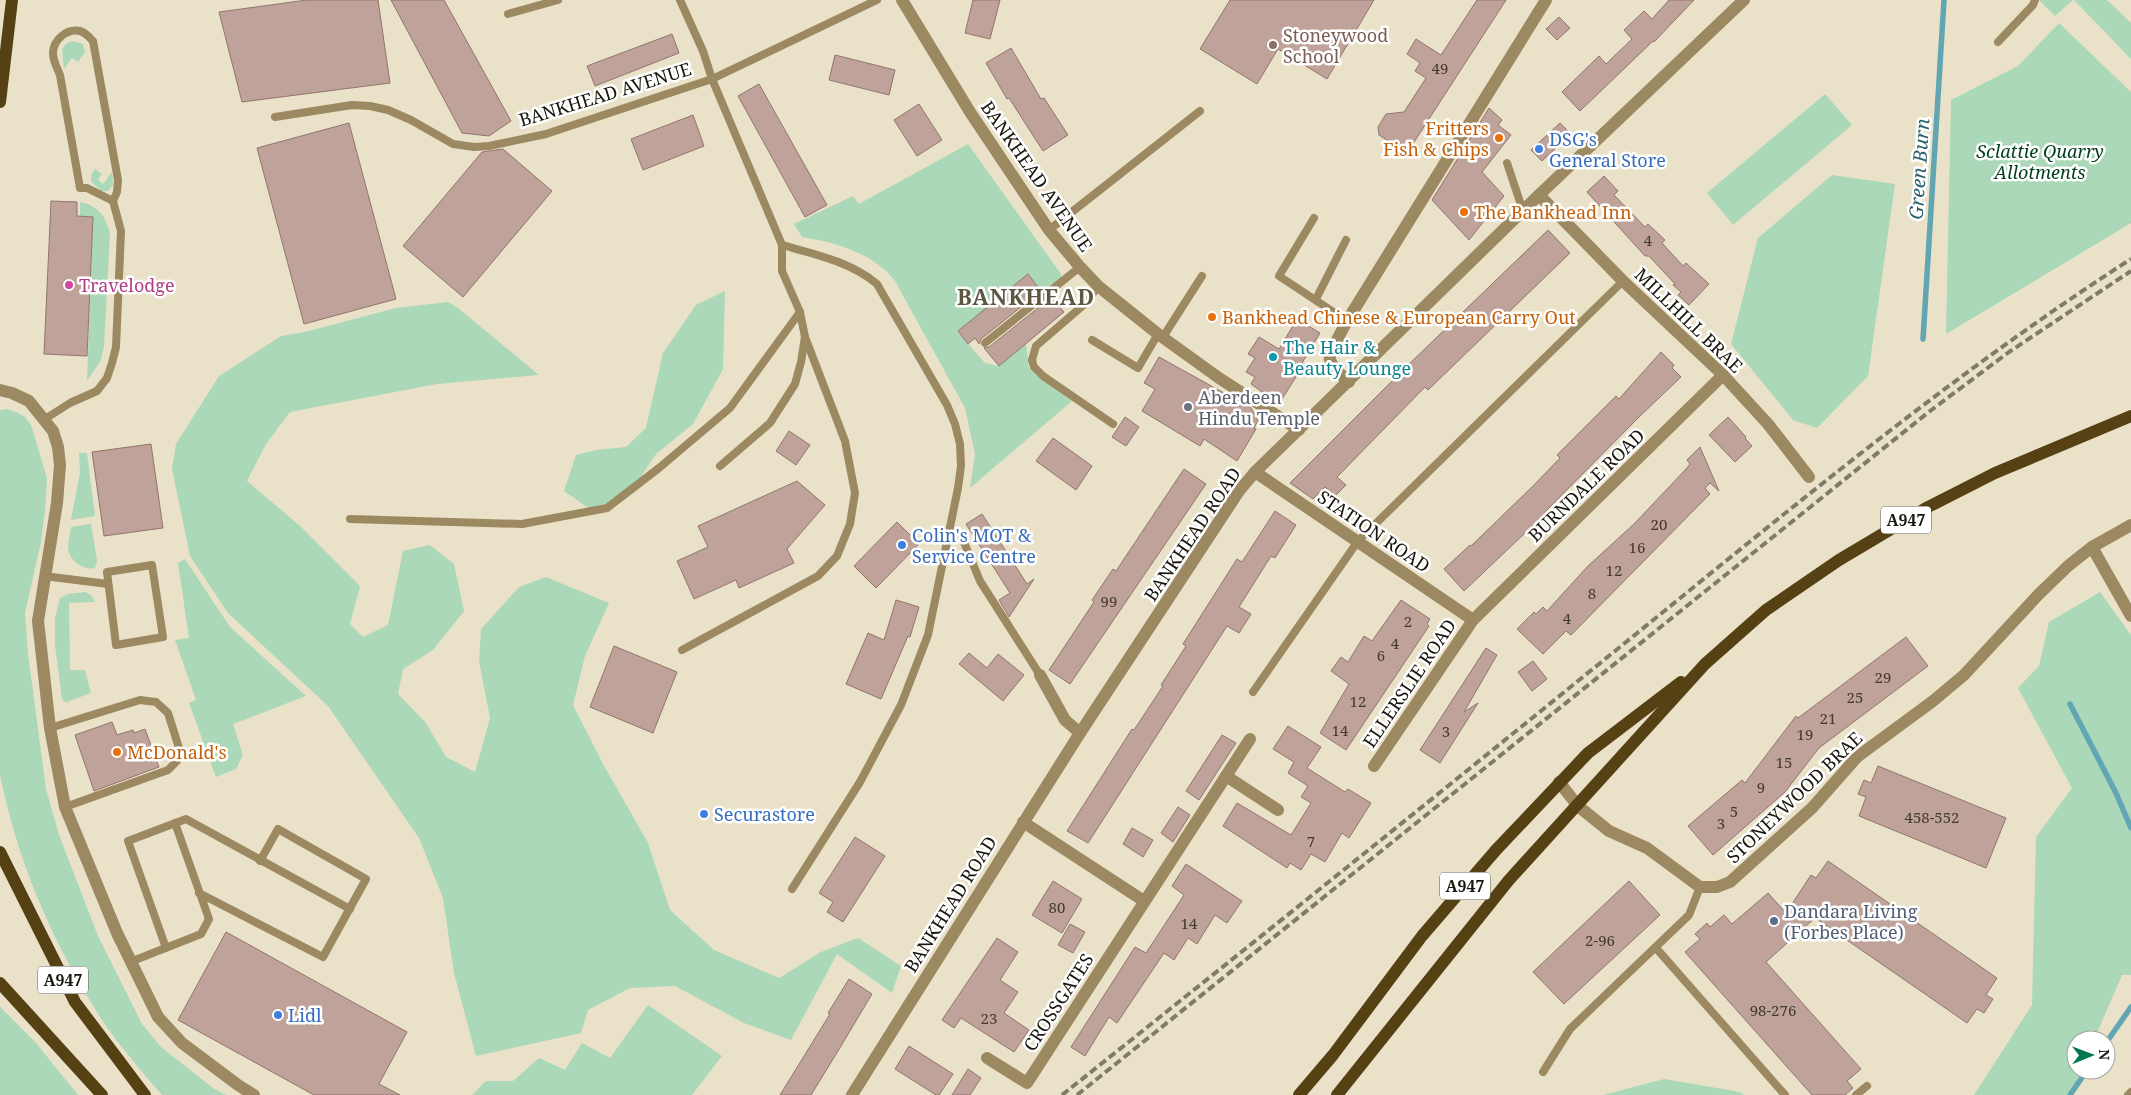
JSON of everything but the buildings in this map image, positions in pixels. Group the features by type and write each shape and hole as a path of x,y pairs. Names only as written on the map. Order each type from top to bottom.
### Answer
{"main road":[{"path":"0,102 4,39 12,0"},
{"name":"A947","path":"1300,1095 1333,1055 1422,936 1496,850 1559,782 1588,753 1610,735 1705,664 1766,610 1839,560 1902,522 1994,473 2131,416"},
{"name":"A947","path":"1337,1095 1509,880 1705,664"},
{"name":"A947","path":"0,852 75,1002 104,1044 145,1095"},
{"name":"A947","path":"0,983 102,1095"}],"street":[{"name":"BANKHEAD AVENUE","path":"902,0 970,112 1049,230 1098,286 1226,383 1299,430"},
{"path":"1349,382 1336,371 1329,358 1347,321 1546,0"},
{"name":"BANKHEAD ROAD","path":"852,1095 1080,733 1239,491 1255,472 1539,195 1744,0"},
{"name":"MILLHILL BRAE","path":"1539,195 1623,281 1723,375 1768,424 1809,477"},
{"name":"BURNDALE ROAD","path":"1473,620 1723,375"},
{"path":"0,390 29,401 53,431 58,447 60,465 58,503 44,576 38,621 50,728 65,808 83,855 130,962 158,1018 170,1032 231,1080 254,1095"},
{"name":"STATION ROAD","path":"1255,472 1473,620"},
{"name":"STONEYWOOD BRAE","path":"1700,887 1717,887 1730,882 1812,808 1857,757 1964,675 2038,595 2068,566 2092,548 2131,525"},
{"path":"2092,548 2131,616"},
{"name":"ELLERSLIE ROAD","path":"1374,766 1473,620"},
{"path":"1040,675 1065,720 1080,733"},
{"name":"CROSSGATES","path":"987,1058 1027,1083 1250,739"},
{"path":"1226,776 1278,810"},
{"path":"1559,782 1578,806 1609,831 1647,848 1700,887"},
{"path":"1023,822 1144,901"}],"lane":[{"path":"508,14 558,0"},
{"path":"680,0 703,51 712,79 782,245 782,271 800,312 804,337 846,441 855,493 850,524 837,556 818,576 682,650"},
{"name":"BANKHEAD AVENUE","path":"275,117 352,105 370,106 388,110 411,120 453,144 474,147 490,146 546,134 712,79 877,0"},
{"path":"1998,42 2033,5 2035,0"},
{"path":"45,419 70,403 97,391 106,378 116,347 121,231 113,201 117,192 118,180 93,41 80,31 71,31 62,35 56,42 53,51 54,61 60,75 80,188 87,188 113,201"},
{"path":"1049,230 1200,111"},
{"path":"1506,162 1523,211"},
{"path":"1314,218 1279,276 1347,321"},
{"path":"1316,299 1346,240"},
{"path":"782,245 818,255 864,273 877,284 947,405 955,424 960,444 961,466 928,635 901,705 860,782 792,889"},
{"path":"985,343 1080,266"},
{"path":"1092,340 1138,368 1202,276"},
{"path":"1253,692 1358,541 1623,281"},
{"path":"1098,286 1087,302 1036,346 1032,360 1034,366 1043,376 1113,424"},
{"path":"350,519 522,524 607,508 659,468 730,408 800,312"},
{"path":"720,466 760,433 770,423 782,405 795,384 801,362 804,337"},
{"path":"963,540 980,581 1040,675"},
{"path":"152,565 163,637 116,645 108,584 107,572 152,565"},
{"path":"44,576 108,584"},
{"path":"50,728 140,700 156,702 168,713 179,748 177,761 168,770 65,808"},
{"path":"166,948 128,841 186,820 350,909"},
{"path":"130,962 201,934 209,919 175,823"},
{"path":"199,892 323,958 366,879 278,828 260,861"},
{"path":"1543,1072 1570,1029 1690,914 1700,887"},
{"path":"1656,948 1785,1095"},
{"path":"1856,1095 1867,1086"},
{"path":"2128,1095 2131,1092"}],"green space":[{"path":"2039,0 2073,0 2055,16"},
{"path":"2074,0 2107,0 2131,23 2131,59"},
{"name":"Sclattie Quarry Allotments","path":"2059,23 2131,92 2131,223 1946,334 1951,100 2018,66"},
{"path":"73,41 83,44 85,52 78,62 72,58 64,69 62,49 67,43"},
{"path":"1825,94 1852,125 1733,225 1707,193"},
{"path":"968,144 1061,274 1061,278 1049,287 1038,287 958,332 985,363 999,366 1026,344 1029,368 1072,401 970,488 975,454 965,408 895,281 877,263 853,251 828,242 802,237 794,224 853,196 859,204"},
{"path":"95,169 102,174 98,180 103,184 112,172 113,185 108,191 101,191 91,181 91,175"},
{"path":"1832,175 1895,184 1868,376 1817,428 1793,420 1731,344 1758,238"},
{"path":"80,202 86,203 100,212 106,221 110,233 104,347 101,360 87,381 93,217 80,216"},
{"path":"725,291 723,369 693,424 656,454 628,496 590,509 564,491 576,455 596,450 626,447 646,428 663,353 696,305"},
{"path":"448,302 458,308 539,375 437,384 290,412 266,444 247,481 300,526 360,586 350,624 363,637 388,625 403,551 430,545 454,564 464,611 433,650 403,669 398,694 426,723 446,757 475,772 490,718 479,661 481,629 519,587 546,577 609,603 585,656 573,705 603,764 648,843 670,910 714,950 779,978 821,952 858,938 901,966 892,993 837,954 791,1040 744,1023 675,986 630,988 588,1010 581,1033 476,1056 454,973 443,898 419,838 328,706 228,613 190,556 172,469 176,444 219,376 281,336 305,332 396,308"},
{"path":"7,409 25,417 31,425 47,478 41,542 25,613 28,654 46,789 59,835 98,936 142,1024 161,1047 213,1088 226,1095 162,1095 126,1053 101,1019 49,924 25,866 0,775 0,410"},
{"path":"79,453 87,453 95,516 71,520 80,473"},
{"path":"91,524 97,561 95,568 86,568 77,564 71,557 68,548 71,527"},
{"path":"185,559 230,627 306,696 233,724 243,755 236,769 216,777 189,703 196,700 175,640 189,638 178,563"},
{"path":"85,592 91,595 95,602 69,603 70,670 85,670 91,693 67,702 68,704 62,699 55,645 55,618 60,598 68,594"},
{"path":"2100,592 2131,635 2131,975 2122,975 2098,1030 2066,1030 2066,1080 2077,1080 2071,1095 1974,1095 2032,1005 2036,837 2072,788 2018,688 2039,666 2049,622"},
{"path":"648,1005 722,1056 692,1095 472,1095 486,1081 513,1081 539,1058 565,1070 582,1043 610,1058"},
{"path":"0,1007 36,1043 78,1095 0,1095"},
{"path":"1664,1079 1740,1092 1744,1095 1603,1095"}],"waterway":[{"name":"Green Burn","path":"1923,339 1944,0"},
{"name":"Green Burn","path":"2070,704 2116,793 2131,828"},
{"name":"Green Burn","path":"2115,1030 2131,1007"},
{"name":"Green Burn","path":"2070,1095 2080,1080"}],"railway":[{"path":"1062,1095 1868,448 1997,350 2131,259"},
{"path":"1077,1095 1930,411 2009,352 2131,271"}],"place":[{"name":"Stoneywood School","path":"1273,45"},
{"name":"Fritters Fish & Chips","path":"1499,138"},
{"name":"DSG's General Store","path":"1539,149"},
{"name":"The Bankhead Inn","path":"1464,212"},
{"name":"Travelodge","path":"69,285"},
{"name":"Bankhead Chinese & European Carry Out","path":"1212,317"},
{"name":"The Hair & Beauty Lounge","path":"1273,357"},
{"name":"Aberdeen Hindu Temple","path":"1188,407"},
{"name":"Colin's MOT & Service Centre","path":"902,545"},
{"name":"McDonald's","path":"117,752"},
{"name":"Securastore","path":"704,814"},
{"name":"Dandara Living (Forbes Place)","path":"1774,921"},
{"name":"Lidl","path":"278,1015"}],"district":[{"name":"BANKHEAD","path":"1026,296"}]}
